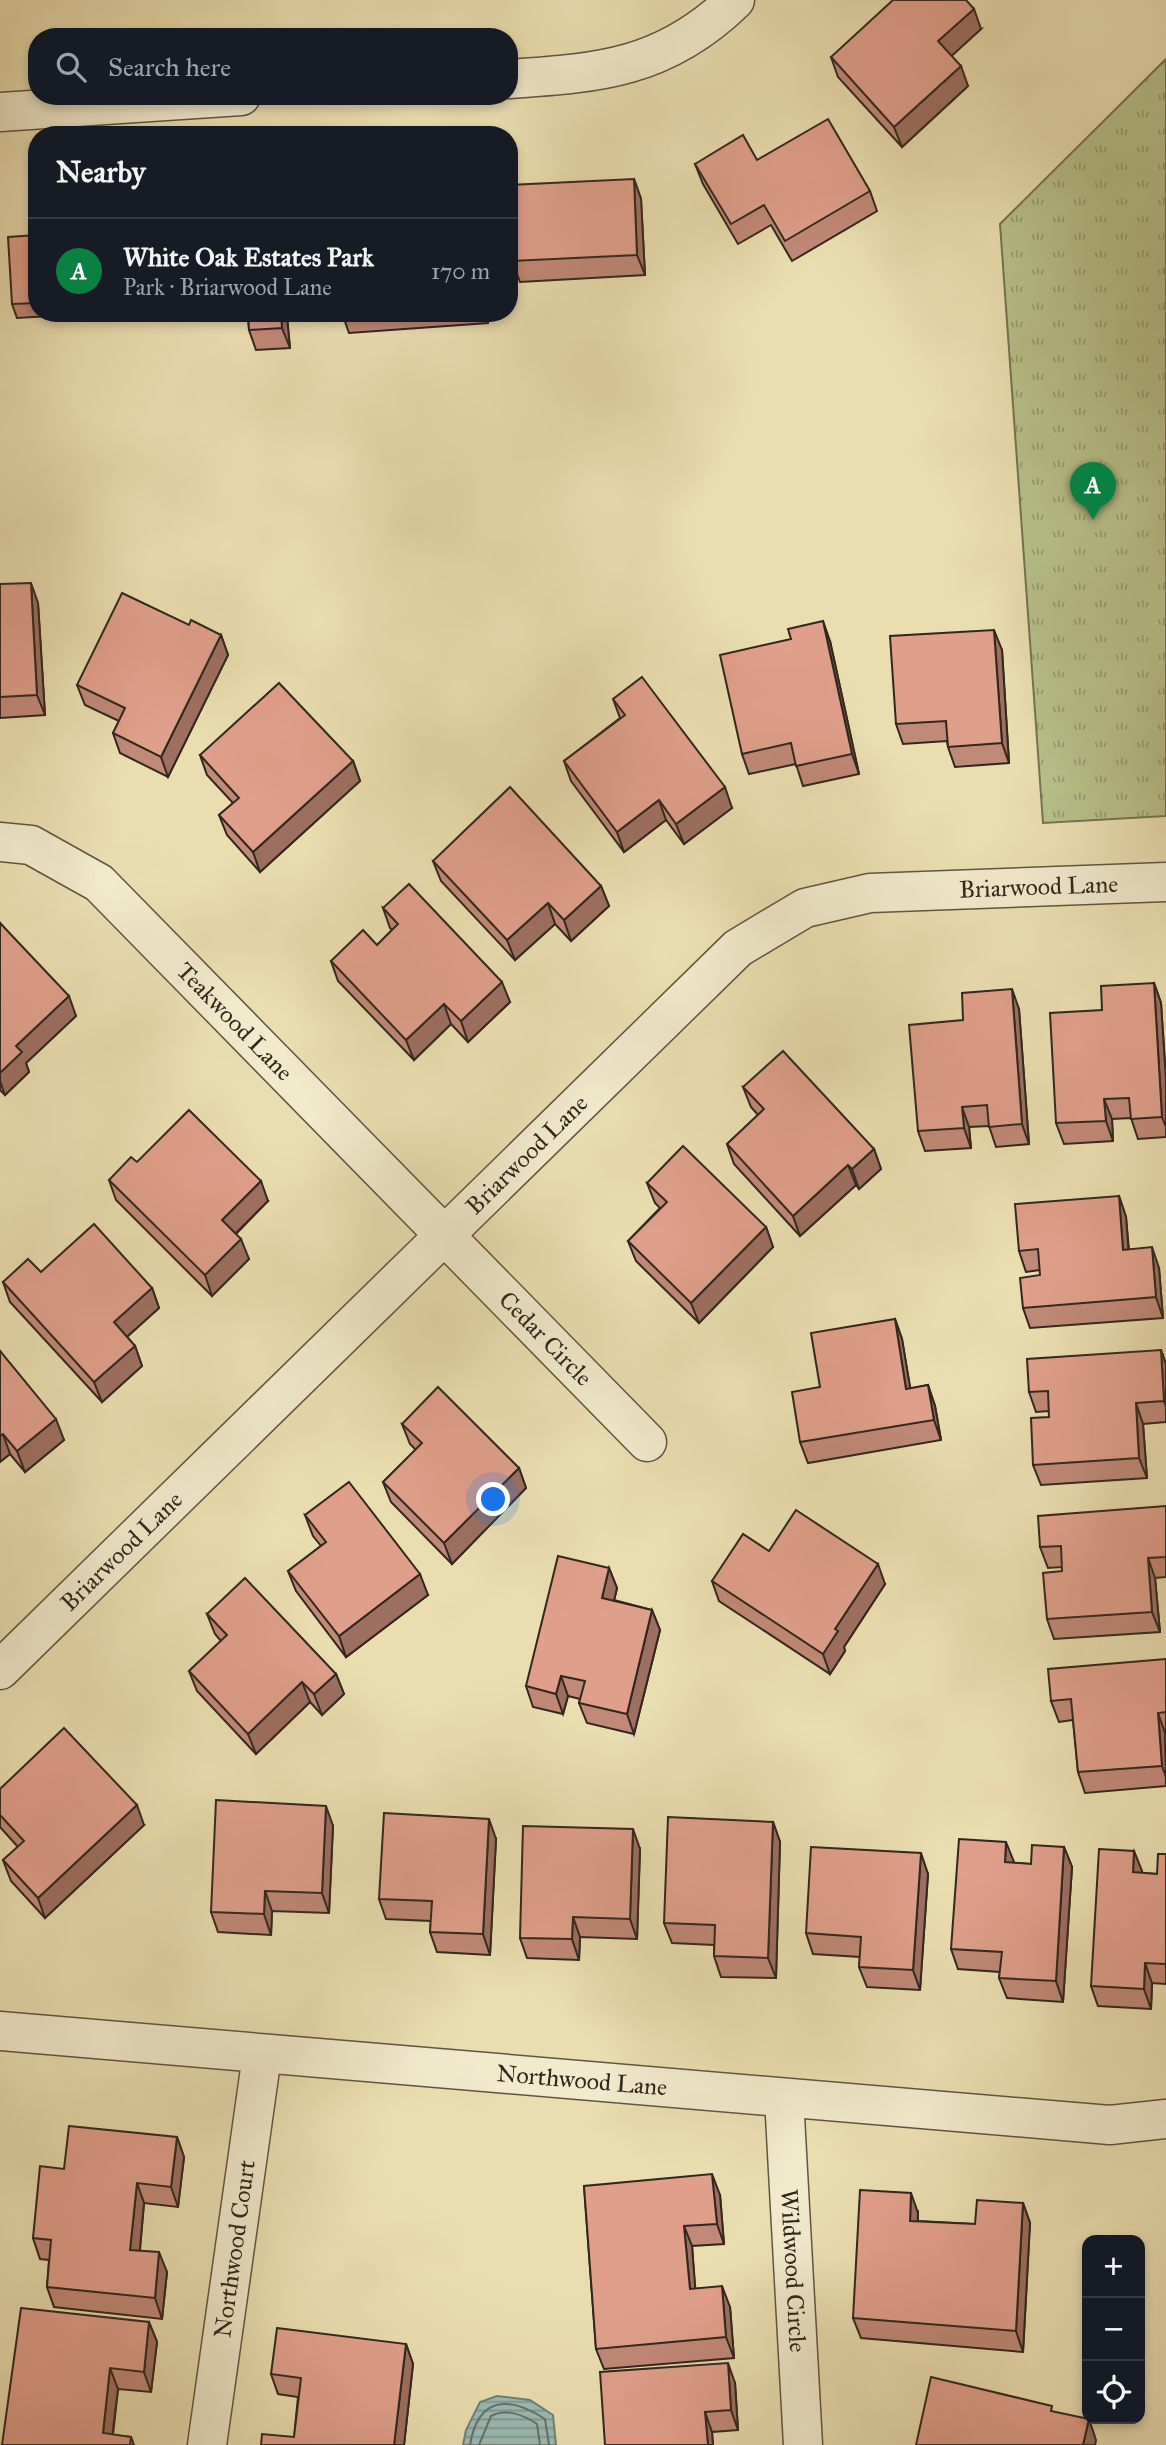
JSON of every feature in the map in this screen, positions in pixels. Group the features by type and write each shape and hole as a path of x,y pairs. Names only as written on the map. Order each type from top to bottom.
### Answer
{"street":[{"path":"518,78 592,74 656,56 716,18 734,0"},
{"path":"0,112 105,105"},
{"name":"Teakwood Lane","path":"0,842 31,845 99,883 445,1236"},
{"name":"Briarwood Lane","path":"0,1670 738,948 805,908 870,893 1166,882"},
{"name":"Cedar Circle","path":"445,1236 647,1442"},
{"name":"Northwood Lane","path":"0,2031 1110,2124 1166,2119"},
{"name":"Northwood Court","path":"207,2445 262,2055"},
{"name":"Wildwood Circle","path":"784,2098 803,2445"}],"green space":[{"path":"1166,59 1166,816 1043,823 1000,224"}],"water":[{"path":"497,2396 530,2400 553,2415 556,2445 463,2445 466,2430 480,2402"}],"building":[{"path":"893,0 966,0 974,9 938,41 961,66 894,127 831,57"},
{"path":"828,119 870,191 785,241 764,205 731,224 695,164 743,135 757,160"},
{"path":"634,179 637,255 518,261 518,185"},
{"path":"28,236 28,303 12,304 8,237"},
{"path":"249,322 282,322 282,328 249,330"},
{"path":"31,583 37,695 0,697 0,584"},
{"path":"122,593 189,625 191,620 221,635 161,757 113,733 125,708 77,685"},
{"path":"823,621 852,754 796,766 791,743 742,754 720,655 791,639 788,629"},
{"path":"994,630 1002,743 948,747 946,721 896,724 890,636"},
{"path":"642,677 725,787 676,824 659,800 617,832 564,761 625,715 613,699"},
{"path":"279,683 353,761 253,852 219,815 239,798 200,755"},
{"path":"510,787 601,886 564,920 548,903 507,940 433,861"},
{"path":"409,884 502,982 461,1021 444,1004 406,1040 331,961 363,930 377,945 398,924 383,908"},
{"path":"0,923 69,996 16,1046 22,1052 0,1073"},
{"path":"1154,983 1162,1117 1131,1119 1129,1098 1104,1099 1106,1121 1056,1123 1050,1013 1102,1010 1101,986"},
{"path":"1012,989 1022,1124 989,1127 987,1105 962,1107 964,1128 918,1131 909,1025 963,1020 962,993"},
{"path":"783,1051 874,1149 852,1169 848,1165 793,1216 727,1144 764,1109 743,1087"},
{"path":"189,1110 261,1181 222,1220 241,1239 205,1275 109,1180 131,1157 137,1162"},
{"path":"683,1146 766,1227 691,1303 628,1241 667,1202 647,1183"},
{"path":"1119,1196 1123,1250 1152,1247 1156,1297 1023,1308 1020,1278 1040,1275 1038,1249 1019,1251 1015,1204"},
{"path":"94,1224 152,1288 114,1322 135,1346 94,1382 3,1282 28,1259 41,1272"},
{"path":"895,1319 906,1389 928,1385 934,1420 800,1442 792,1392 820,1387 811,1333"},
{"path":"1161,1350 1164,1401 1136,1403 1139,1458 1033,1465 1031,1418 1049,1417 1048,1391 1029,1392 1027,1359"},
{"path":"0,1351 56,1419 17,1451 3,1434 0,1436"},
{"path":"438,1387 519,1468 444,1543 383,1482 422,1443 402,1424"},
{"path":"349,1482 420,1574 339,1636 288,1571 326,1542 305,1515"},
{"path":"1166,1506 1166,1557 1148,1558 1152,1612 1047,1619 1043,1573 1062,1571 1061,1546 1040,1547 1038,1516"},
{"path":"796,1510 878,1564 835,1629 838,1631 823,1654 712,1581 743,1534 769,1551"},
{"path":"558,1556 609,1568 602,1598 652,1610 627,1714 579,1703 585,1681 561,1676 556,1694 526,1686"},
{"path":"245,1578 336,1674 314,1694 302,1682 248,1734 189,1671 227,1635 207,1614"},
{"path":"1166,1659 1166,1712 1158,1713 1162,1766 1078,1772 1071,1699 1051,1701 1048,1669"},
{"path":"64,1728 137,1805 38,1898 3,1860 24,1841 0,1815 0,1789"},
{"path":"216,1800 326,1806 322,1893 265,1891 264,1914 211,1912"},
{"path":"384,1813 489,1819 483,1934 430,1932 432,1901 379,1899"},
{"path":"668,1817 773,1822 768,1958 714,1956 715,1925 664,1923"},
{"path":"523,1826 633,1829 630,1919 573,1917 572,1939 520,1938"},
{"path":"959,1839 1006,1842 1005,1862 1031,1864 1032,1845 1064,1847 1056,1981 999,1978 1002,1952 951,1949"},
{"path":"811,1847 921,1853 913,1970 859,1967 861,1937 806,1933"},
{"path":"1099,1849 1134,1851 1133,1872 1157,1874 1158,1854 1166,1854 1166,1964 1145,1963 1144,1989 1091,1986"},
{"path":"69,2126 177,2137 171,2187 137,2183 130,2250 159,2252 155,2298 47,2287 51,2240 33,2238 40,2166 64,2169"},
{"path":"712,2174 717,2224 684,2226 690,2289 722,2286 726,2337 596,2349 584,2186"},
{"path":"860,2190 911,2193 910,2221 975,2224 977,2200 1023,2203 1016,2331 853,2318"},
{"path":"21,2308 149,2322 144,2372 110,2368 103,2433 131,2437 130,2445 2,2445"},
{"path":"277,2328 406,2344 394,2445 261,2445 262,2434 294,2437 301,2378 271,2374"},
{"path":"728,2363 731,2410 705,2412 708,2445 605,2445 600,2372"},
{"path":"931,2377 1052,2406 1051,2411 1082,2418 1082,2424 1088,2424 1083,2445 916,2445"}],"place":[{"name":"White Oak Estates Park","path":"1093,520"}]}
